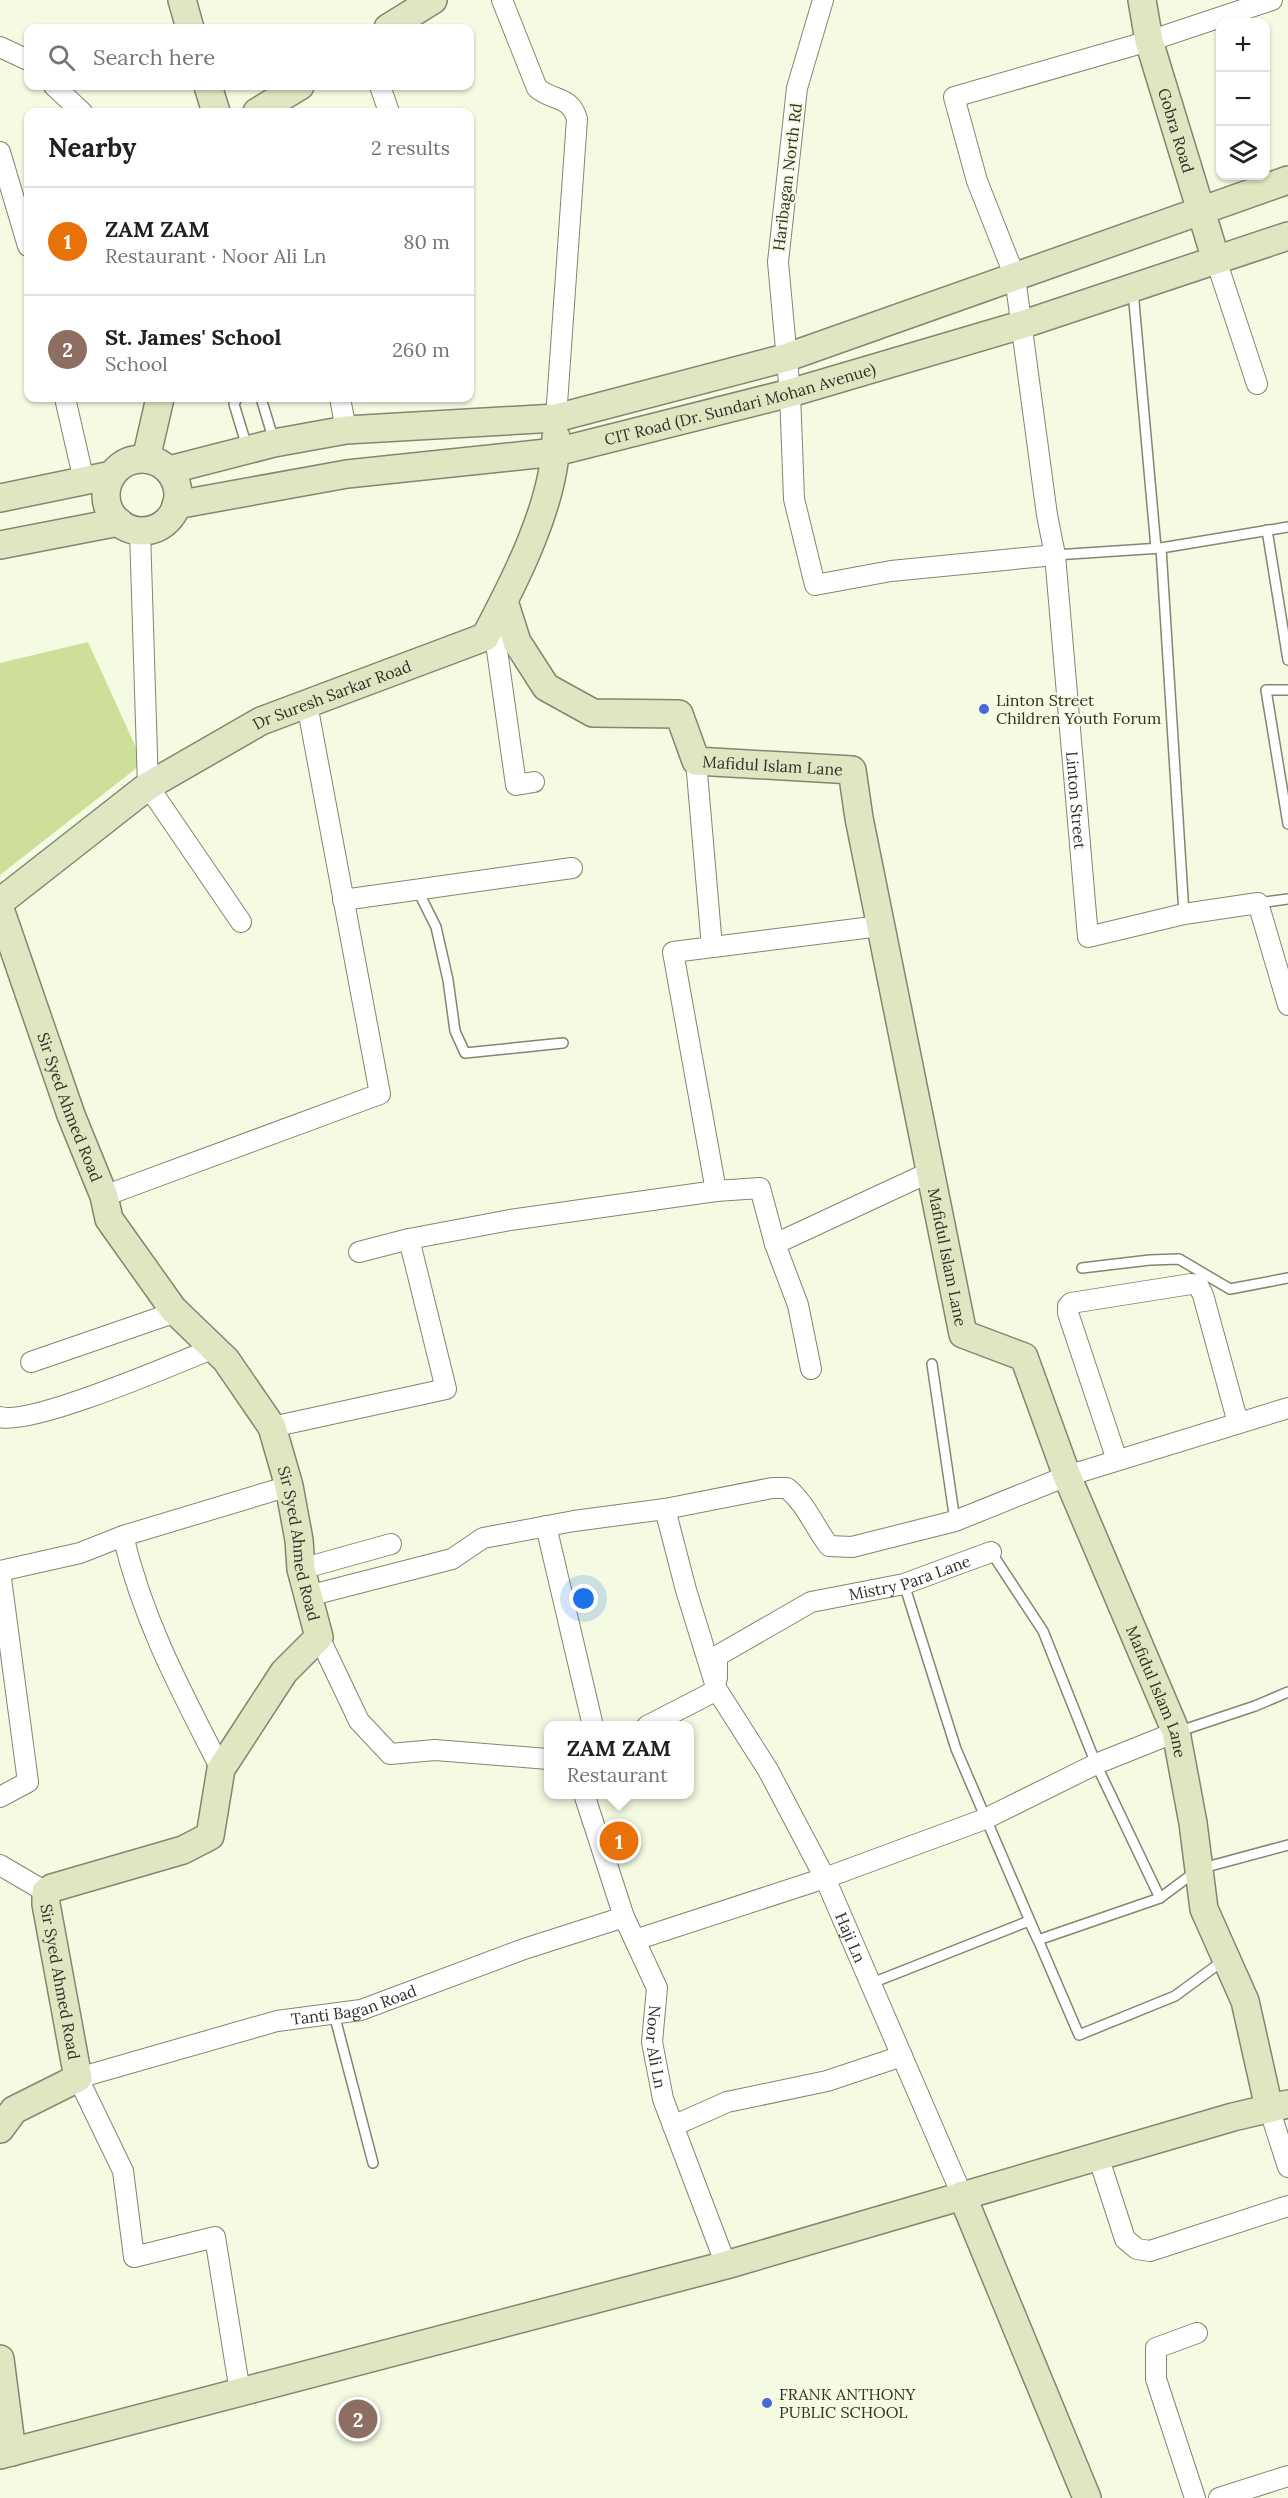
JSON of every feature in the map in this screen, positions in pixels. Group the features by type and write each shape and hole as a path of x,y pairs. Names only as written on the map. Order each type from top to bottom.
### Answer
{"street":[{"path":"182,0 189,24"},
{"path":"394,24 433,0"},
{"path":"483,637 504,601 542,512 556,452 556,418 577,119 574,109 567,101 546,95 537,88 502,0"},
{"name":"Haribagan North Rd","path":"823,0 797,88 777,262 790,393 795,499 815,585 891,571 1055,555"},
{"name":"Gobra Road","path":"1142,0 1149,41 1216,260"},
{"path":"1015,277 977,181 954,97 1149,41 1272,0"},
{"path":"0,47 24,58"},
{"path":"58,90 78,108"},
{"path":"209,90 215,108"},
{"path":"381,90 388,108"},
{"path":"0,152 5,187 24,236"},
{"name":"CIT Road (Dr. Sundari Mohan Avenue)","path":"157,464 346,430 556,418 785,358 1288,180"},
{"name":"CIT Road (Dr. Sundari Mohan Avenue)","path":"176,505 347,474 556,452 790,393 1021,325 1288,236"},
{"path":"1216,260 1257,384"},
{"name":"Linton Street","path":"1015,277 1055,555 1088,937 1184,914 1258,903"},
{"path":"66,402 84,481"},
{"path":"157,464 160,402"},
{"path":"341,402 346,430"},
{"path":"0,545 129,526 152,529 163,524 171,516 178,493 176,482 157,464 132,460 121,465 112,475 107,487 106,500 111,513 129,526 148,786 242,922"},
{"path":"0,498 112,475"},
{"name":"Mafidul Islam Lane","path":"504,601 517,642 546,687 593,713 679,714 696,761 852,770 880,926 963,1334 1024,1357 1066,1476 1176,1732 1204,1909 1245,2001 1278,2106"},
{"path":"483,637 495,636 516,785 534,782"},
{"name":"Dr Suresh Sarkar Road","path":"0,902 148,786 261,721 483,637"},
{"path":"104,1196 380,1094 307,704"},
{"path":"696,761 712,947"},
{"path":"343,900 572,868"},
{"path":"1258,903 1288,1004"},
{"name":"Sir Syed Ahmed Road","path":"0,909 70,1115 104,1196 109,1219 176,1312 226,1360 272,1427 289,1486 299,1540 301,1569 319,1637 284,1672 221,1769 210,1836 183,1850 52,1888 46,1892 46,1905 78,2078 14,2110 0,2129"},
{"path":"716,1191 673,952 880,926"},
{"path":"775,1244 930,1172"},
{"path":"359,1252 409,1239 510,1220 716,1191 760,1188 775,1244 798,1305 811,1369"},
{"path":"272,1427 446,1389 409,1239"},
{"path":"1117,1460 1068,1313 1068,1306 1071,1303 1191,1284 1198,1285 1203,1295 1238,1423"},
{"path":"31,1362 176,1312"},
{"path":"0,1417 15,1418 31,1414 112,1389 214,1348"},
{"path":"308,1596 452,1559 483,1538 546,1526 665,1509 772,1488 787,1488 800,1499 814,1527 829,1546 852,1547 955,1521 1066,1476 1288,1408"},
{"path":"0,1797 28,1782 0,1571 80,1553 123,1536 289,1486"},
{"name":"Haji Ln","path":"665,1509 686,1590 717,1690 768,1770 825,1878 962,2195"},
{"path":"546,1526 592,1721"},
{"path":"123,1536 133,1579 165,1662 221,1769"},
{"path":"301,1569 391,1544"},
{"name":"Mistry Para Lane","path":"717,1690 717,1656 811,1602 904,1584 991,1552"},
{"path":"319,1637 360,1720 390,1754 435,1750 544,1759"},
{"path":"655,1721 717,1690"},
{"path":"635,1940 825,1878 985,1819 1096,1764 1176,1732"},
{"name":"Noor Ali Ln","path":"586,1799 624,1917 657,1988 652,2042 663,2098 726,2265"},
{"path":"0,1865 46,1892"},
{"name":"Tanti Bagan Road","path":"78,2078 277,2021 361,2010 524,1949 624,1917"},
{"path":"673,2126 727,2102 827,2081 902,2056"},
{"path":"78,2078 123,2171 134,2257 214,2237 240,2392"},
{"path":"0,2359 6,2454 726,2265 1233,2116 1278,2106 1288,2168"},
{"path":"1098,2156 1125,2239 1137,2249 1150,2251 1288,2206"},
{"path":"962,2195 1087,2498"},
{"path":"1196,2498 1156,2379 1156,2348 1197,2333"},
{"path":"1220,2498 1288,2476"}],"lane":[{"path":"1132,288 1159,548 1184,914"},
{"path":"235,402 247,449"},
{"path":"262,402 274,443"},
{"path":"1055,555 1159,548 1288,526"},
{"path":"1267,530 1288,660"},
{"path":"1288,690 1266,690 1288,824"},
{"path":"417,889 436,927 448,980 455,1031 465,1053 563,1043"},
{"path":"1258,903 1288,900"},
{"path":"1082,1268 1179,1259 1230,1288 1288,1278"},
{"path":"932,1364 955,1521"},
{"name":"Mistry Para Lane","path":"991,1552 1043,1631 1096,1764 1160,1898"},
{"path":"904,1584 956,1749 1079,2035 1175,1996 1226,1958"},
{"path":"1176,1732 1255,1706 1288,1692"},
{"path":"1029,1921 1038,1940 1160,1898 1199,1869 1288,1845"},
{"path":"872,1983 1029,1921"},
{"path":"334,2014 373,2163"}],"green space":[{"path":"88,642 143,763 0,875 0,663"}],"place":[{"name":"Linton Street Children Youth Forum","path":"984,709"},
{"name":"ZAM ZAM","path":"619,1841"},
{"name":"FRANK ANTHONY PUBLIC SCHOOL","path":"767,2403"},
{"name":"St. James' School","path":"358,2419"}]}
